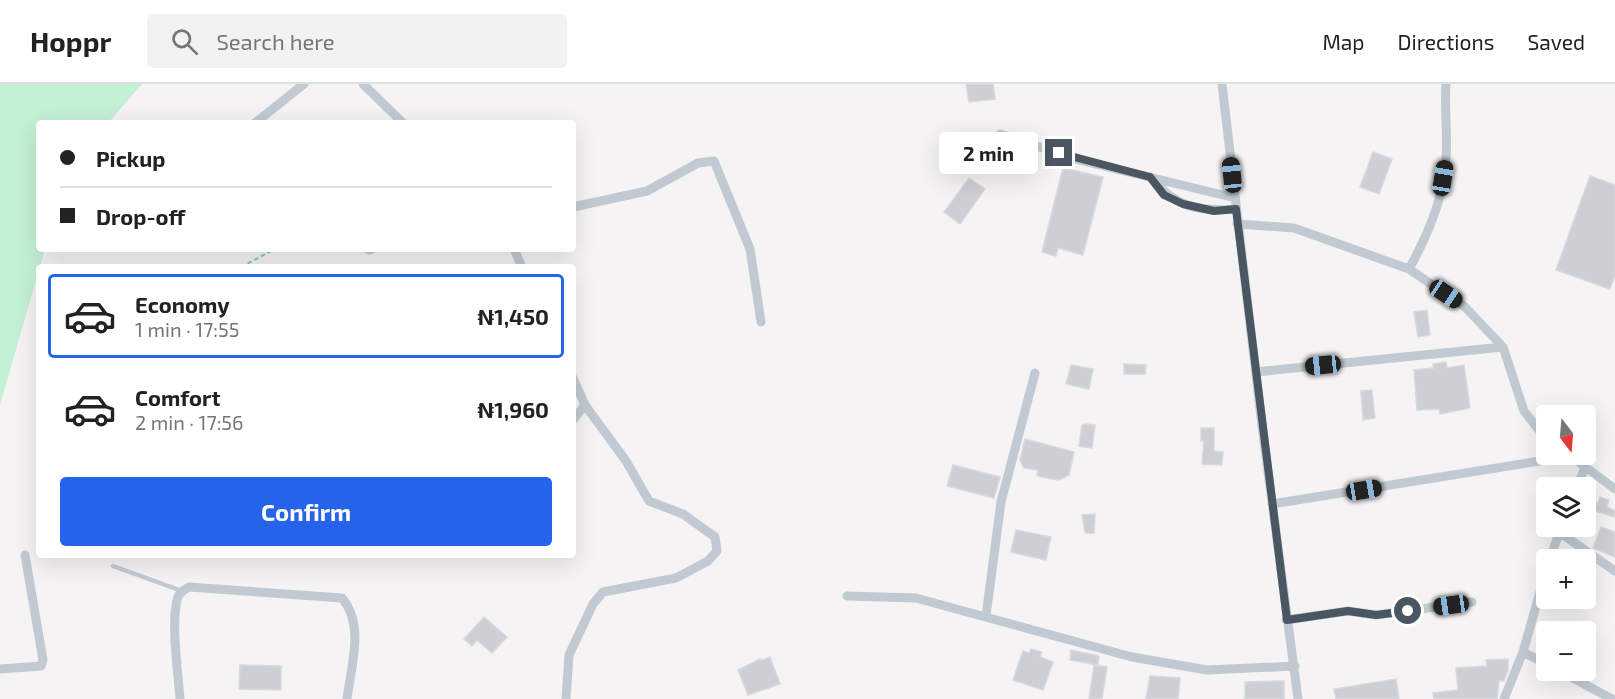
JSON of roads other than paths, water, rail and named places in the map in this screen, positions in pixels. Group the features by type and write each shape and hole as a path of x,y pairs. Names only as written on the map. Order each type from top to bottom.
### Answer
{"street":[{"path":"259,120 304,84"},
{"path":"363,84 400,120"},
{"path":"1222,84 1237,224 1298,699"},
{"path":"1409,269 1425,240 1440,198 1446,159 1444,111 1446,84"},
{"path":"1000,134 1079,160 1235,198"},
{"path":"576,206 647,191 698,163 714,160 750,249 761,322"},
{"path":"1150,177 1164,195 1183,204 1214,211 1236,209"},
{"path":"1237,224 1294,228 1409,269 1465,307 1503,348 1524,411 1536,426"},
{"path":"1256,372 1503,348"},
{"path":"986,616 1001,502 1035,373"},
{"path":"566,699 569,655 593,604 603,592 676,578 708,561 717,551 715,537 705,529 683,514 649,501 626,461 585,405 576,385"},
{"path":"576,416 585,405"},
{"path":"1272,504 1536,460"},
{"path":"1582,465 1615,489"},
{"path":"1581,477 1585,467"},
{"path":"1570,537 1615,571"},
{"path":"0,669 40,666 43,660 25,555"},
{"path":"180,699 176,630 177,598 189,587 342,598 352,610 356,627 346,699"},
{"path":"847,596 916,598 1132,657 1207,670 1295,666"},
{"path":"1287,620 1348,611 1376,615 1472,602"},
{"path":"1504,699 1523,652 1536,606"},
{"path":"1523,652 1536,659"},
{"path":"1578,681 1612,699"}],"lane":[{"path":"113,566 182,591"}]}
